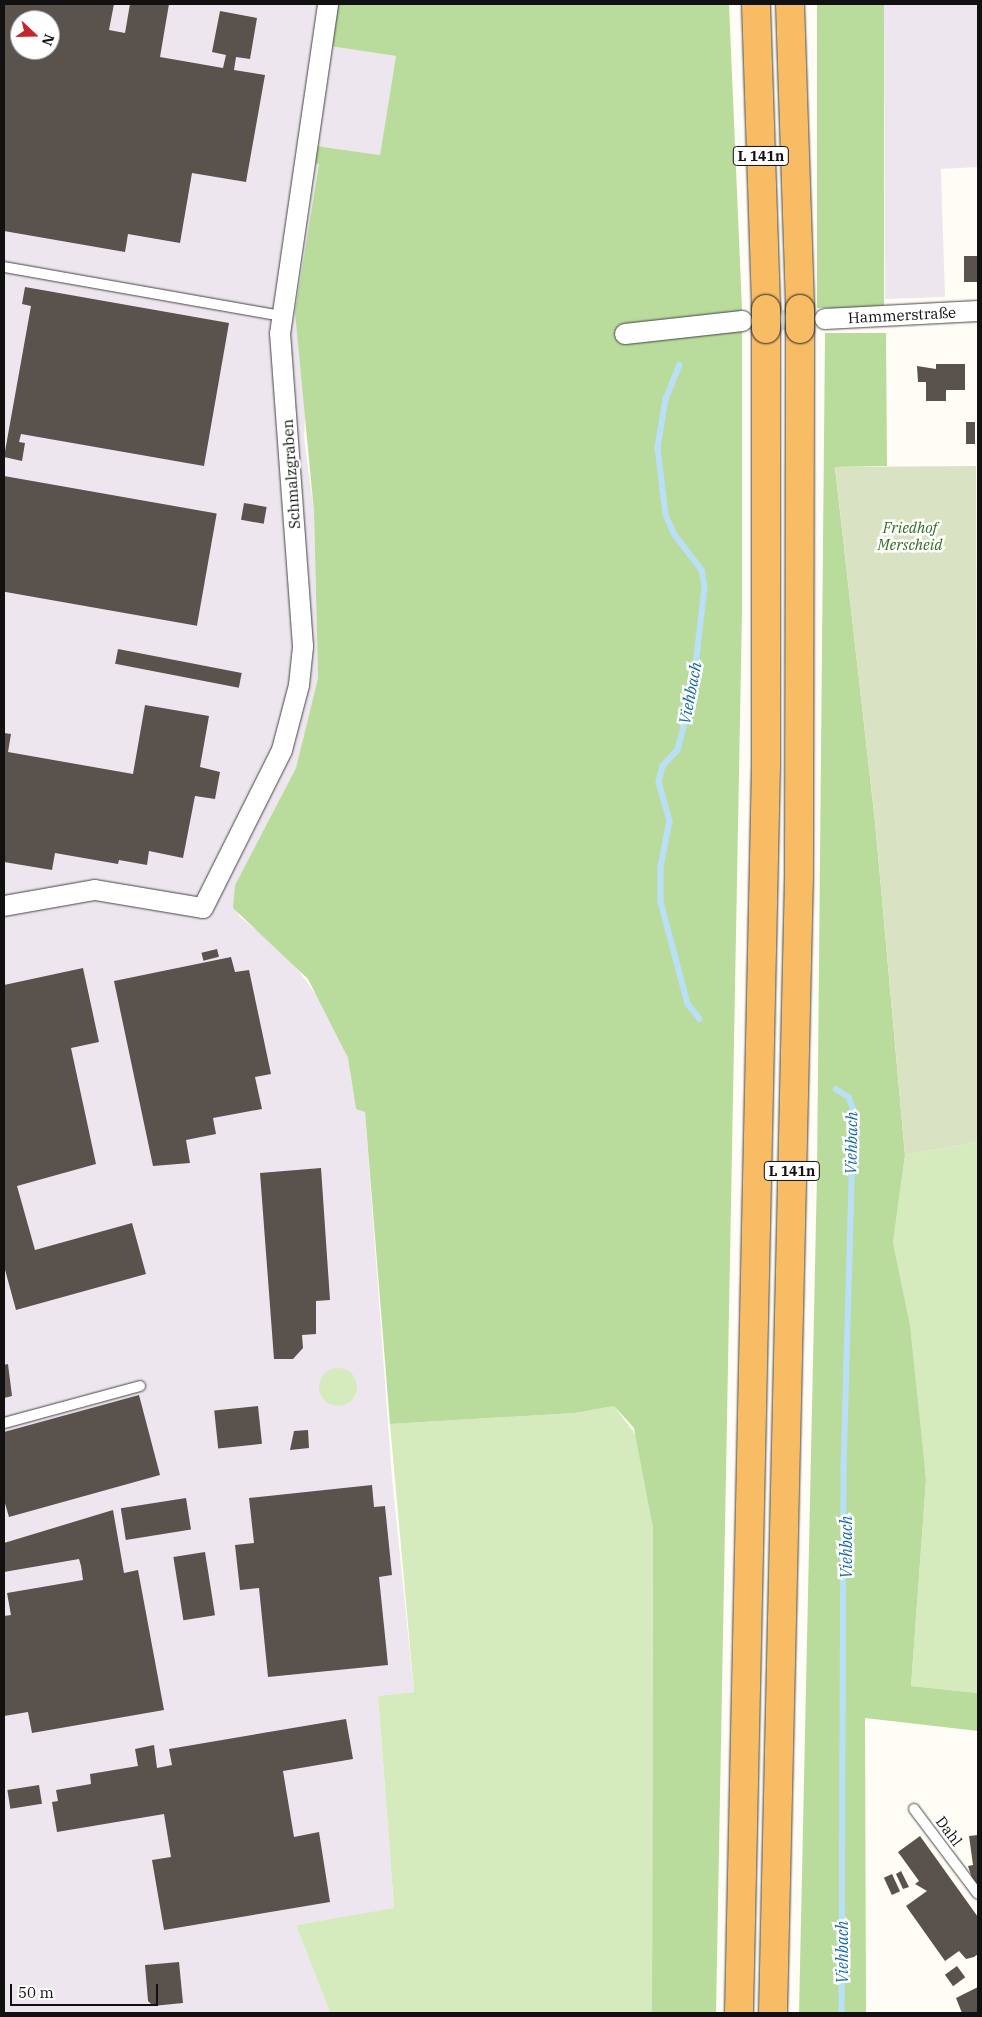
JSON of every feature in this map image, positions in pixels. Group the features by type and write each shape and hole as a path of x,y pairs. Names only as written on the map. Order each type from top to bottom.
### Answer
{"highway":[{"name":"L 141n","path":"739,2013 766,767 758,320 756,4"},
{"name":"L 141n","path":"773,2013 799,874 800,319 790,4"}],"street":[{"name":"Schmalzgraben","path":"4,906 95,890 203,908 282,750 299,685 303,646 280,334 327,12 313,4"},
{"name":"Hammerstraße","path":"825,319 978,312"},
{"path":"624,334 758,320"}],"lane":[{"path":"4,267 282,316"},
{"path":"4,1424 140,1386"},
{"name":"Dahl","path":"914,1809 978,1894"}],"shaded area":[{"path":"4,4 336,4 331,46 396,56 380,155 316,146 319,164 304,437 314,512 318,678 296,768 235,885 239,916 289,957 321,1002 348,1058 356,1109 365,1112 392,1478 414,1692 378,1696 394,1909 296,1925 330,2013 4,2013"},
{"path":"884,4 978,4 978,167 941,169 945,297 885,299"}],"green space":[{"path":"336,4 729,4 742,309 742,611 716,2013 652,2013 653,1528 634,1428 614,1406 575,1413 390,1424 365,1112 356,1109 348,1058 308,979 233,908 235,885 296,768 318,678 314,512 295,312 319,164 313,163 316,146 380,155 396,56 330,46"},
{"path":"817,4 884,4 884,308 817,308"},
{"path":"825,333 886,333 887,466 835,467 875,821 905,1155 893,1243 910,1326 926,1480 911,1686 978,1693 978,1731 865,1718 866,2013 799,2013 817,1174"},
{"name":"Friedhof Merscheid","path":"976,466 978,1142 905,1155 875,821 835,467"},
{"path":"978,1142 978,1693 911,1686 926,1480 893,1243 905,1155"},
{"path":"338,1368 351,1374 357,1387 351,1400 338,1406 325,1400 319,1387 325,1374"},
{"path":"614,1406 638,1438 653,1528 652,2013 330,2013 296,1925 394,1908 378,1696 414,1692 390,1424 575,1413"}],"building":[{"path":"5,4 114,4 109,30 125,33 130,4 169,4 160,57 223,68 226,55 212,52 220,11 257,18 250,59 236,57 234,70 265,75 246,182 192,173 180,243 128,234 125,252 4,231"},
{"path":"964,256 978,256 978,282 964,282"},
{"path":"25,287 229,323 204,466 21,434 19,442 25,443 22,461 4,457 31,306 22,304"},
{"path":"936,364 965,364 965,390 946,390 946,401 926,401 926,382 918,382 917,366 936,369"},
{"path":"966,422 975,422 975,444 966,444"},
{"path":"4,476 217,514 197,626 4,592"},
{"path":"244,503 267,507 264,524 241,520"},
{"path":"118,649 242,673 239,688 115,664"},
{"path":"145,705 209,716 200,767 220,772 215,799 195,796 183,858 149,851 147,865 119,860 118,864 55,853 52,870 4,862 4,733 11,734 8,752 133,774"},
{"path":"217,949 219,957 203,961 201,953"},
{"path":"231,957 235,972 249,970 271,1074 255,1077 262,1109 213,1118 216,1134 186,1140 190,1163 153,1166 114,981"},
{"path":"83,968 99,1042 71,1048 96,1164 17,1186 35,1250 132,1223 146,1274 16,1310 4,1266 4,985"},
{"path":"321,1168 330,1300 316,1301 316,1334 302,1335 303,1348 293,1359 274,1359 260,1173"},
{"path":"8,1364 12,1396 4,1398 4,1365"},
{"path":"139,1395 160,1475 9,1517 4,1500 4,1432"},
{"path":"258,1406 262,1444 218,1448 214,1411"},
{"path":"308,1430 309,1448 290,1450 294,1431"},
{"path":"372,1485 374,1507 385,1506 392,1575 379,1577 388,1665 268,1677 259,1588 240,1590 235,1545 254,1543 249,1498"},
{"path":"186,1498 191,1530 126,1540 121,1508"},
{"path":"113,1510 124,1573 138,1570 164,1710 32,1733 28,1712 4,1716 4,1616 11,1615 7,1593 83,1580 81,1566 79,1559 4,1572 4,1543"},
{"path":"205,1552 215,1615 183,1620 173,1557"},
{"path":"346,1719 353,1759 283,1771 294,1837 319,1832 330,1902 164,1930 152,1860 171,1857 164,1814 57,1832 52,1802 58,1801 56,1790 91,1784 90,1774 138,1766 135,1749 154,1745 157,1768 172,1765 169,1749"},
{"path":"39,1785 42,1804 10,1809 7,1790"},
{"path":"978,1835 978,1884 974,1884 968,1866 973,1865 969,1836"},
{"path":"920,1836 978,1917 978,1954 974,1957 966,1959 959,1951 945,1961 906,1906 927,1891 915,1884 919,1881 898,1852"},
{"path":"901,1871 909,1887 903,1889 896,1874"},
{"path":"892,1874 900,1891 892,1895 884,1878"},
{"path":"179,1962 183,2003 153,2006 148,2001 145,1965"},
{"path":"957,1966 965,1977 953,1986 945,1975"},
{"path":"978,1987 978,2013 962,2013 956,1998"}],"waterway":[{"name":"Viehbach","path":"680,365 666,399 658,448 666,515 675,535 702,570 705,587 693,692 678,750 663,766 659,782 670,821 661,867 661,902 688,1004 700,1019"},
{"name":"Viehbach","path":"836,1089 849,1097 854,1111 844,1466 842,2013"}],"tunnel":[{"path":"752,321 813,319"}]}
